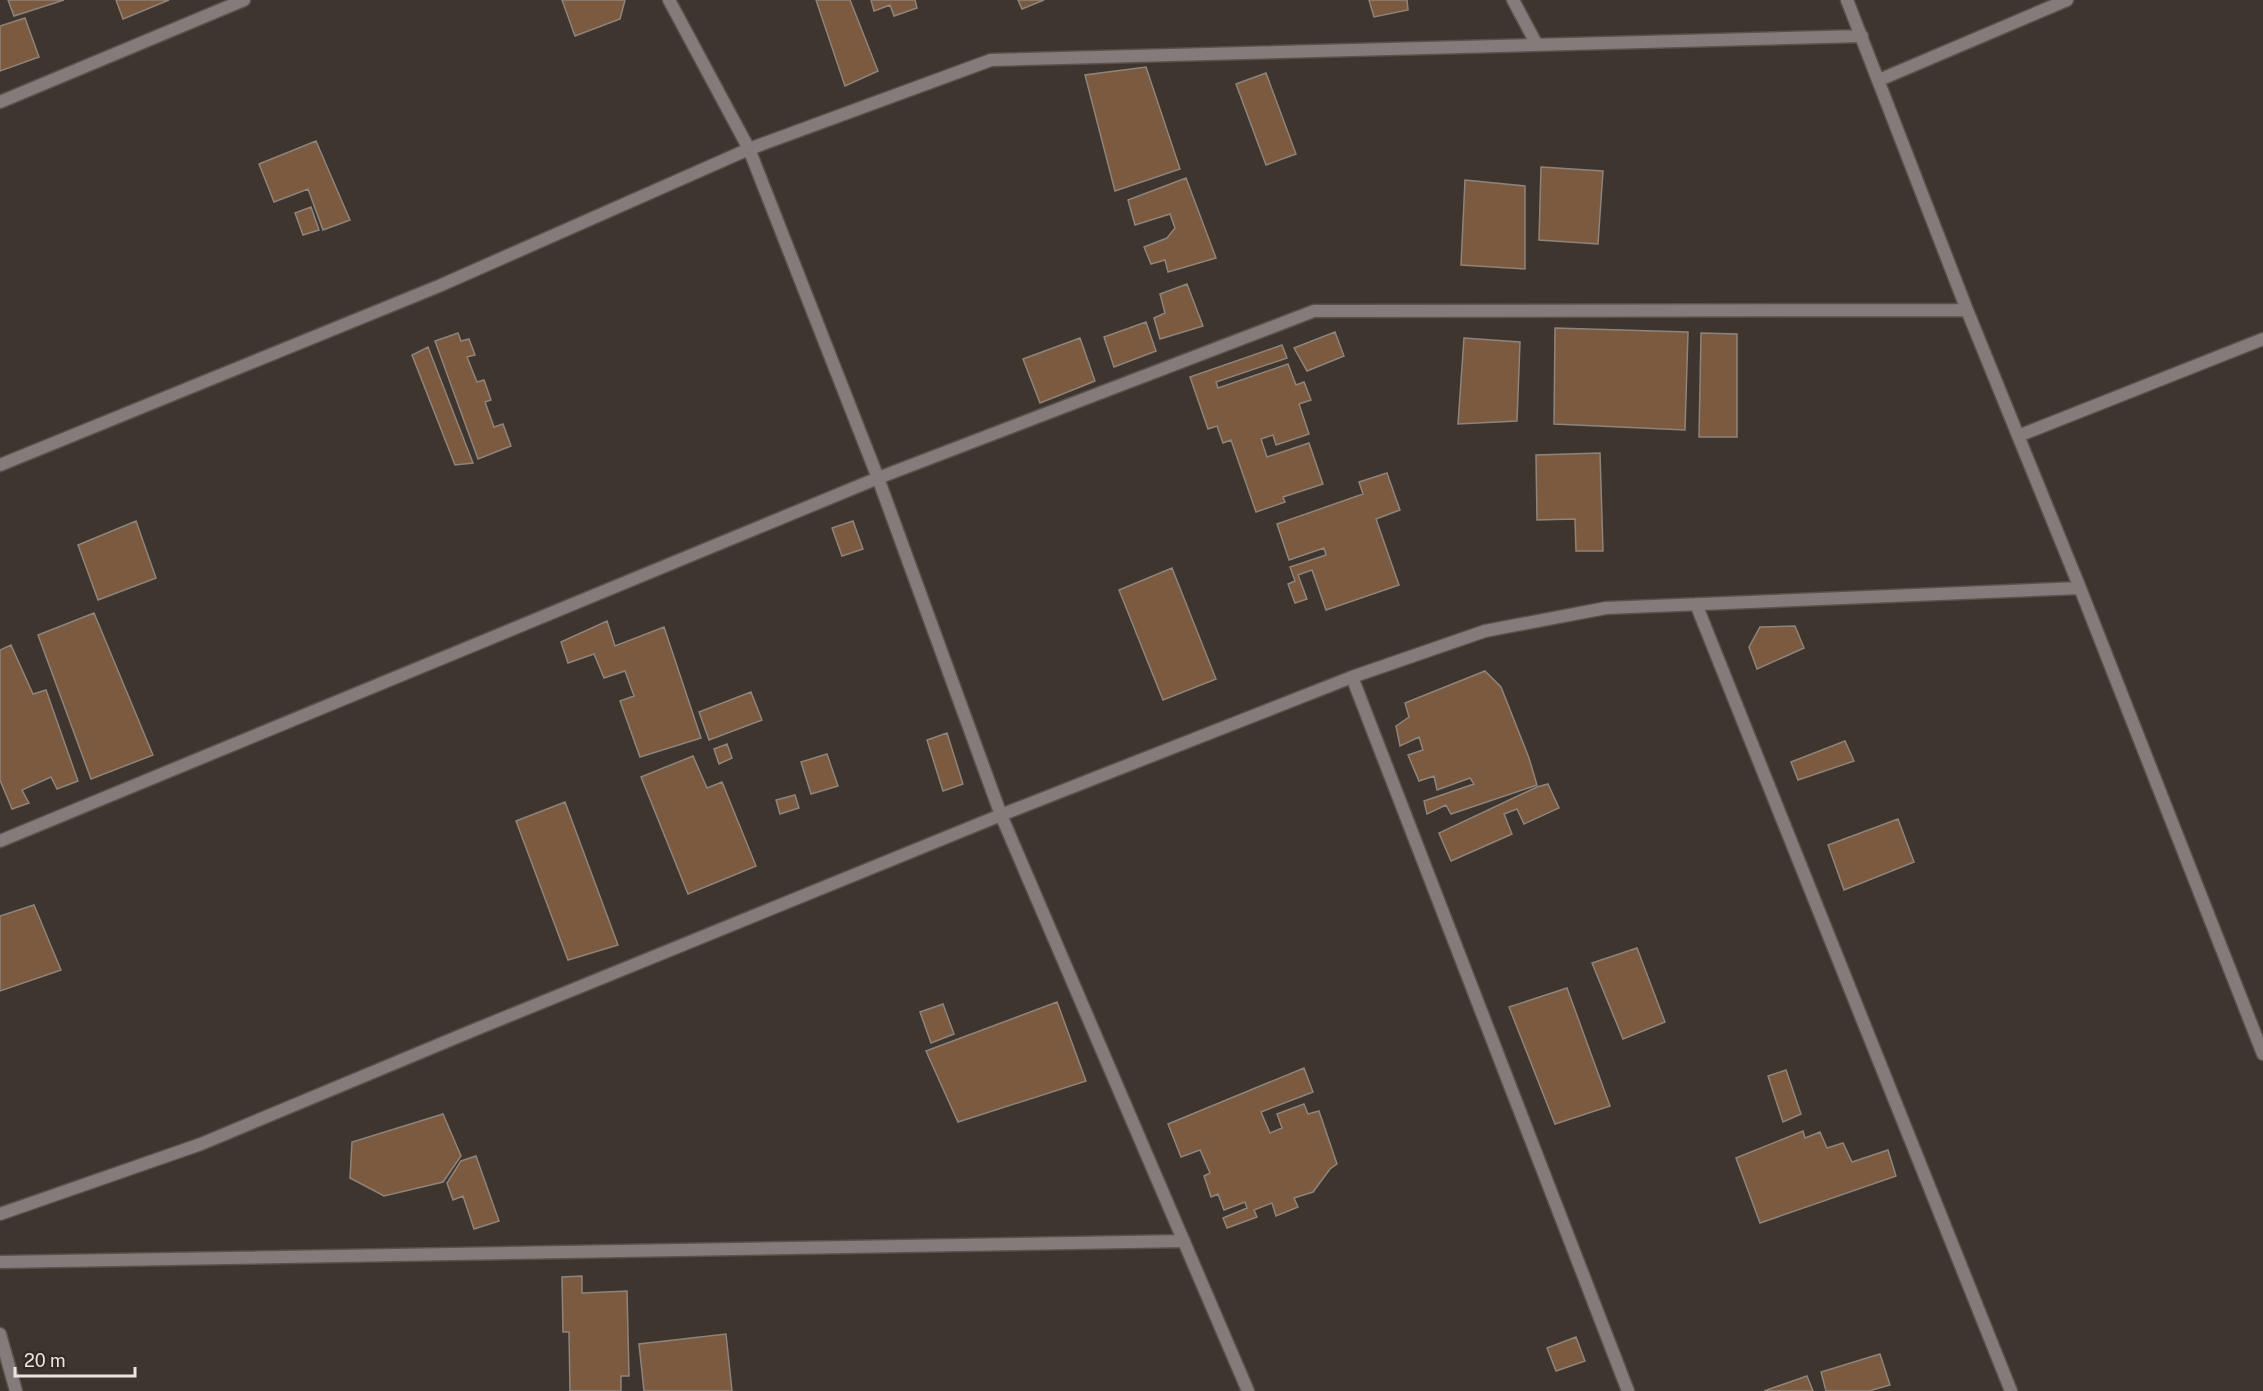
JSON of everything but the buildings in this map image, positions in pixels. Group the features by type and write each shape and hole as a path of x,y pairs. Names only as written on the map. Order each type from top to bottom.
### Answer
{"street":[{"path":"0,102 244,0"},
{"path":"669,0 749,149 878,478 1001,814 1248,1391"},
{"path":"1513,0 1537,45"},
{"path":"1847,0 1966,310 2263,1053"},
{"path":"1879,80 2067,0"},
{"path":"0,465 439,286 749,149 991,60 1862,36"},
{"path":"0,841 878,478 1314,311 1966,310"},
{"path":"2018,436 2263,339"},
{"path":"0,1214 201,1144 474,1029 1001,814 1352,677 1485,631 1606,608 2079,588"},
{"path":"1696,604 2011,1391"},
{"path":"1352,677 1628,1391"},
{"path":"0,1262 1184,1241"},
{"path":"0,1334 16,1391"}]}
